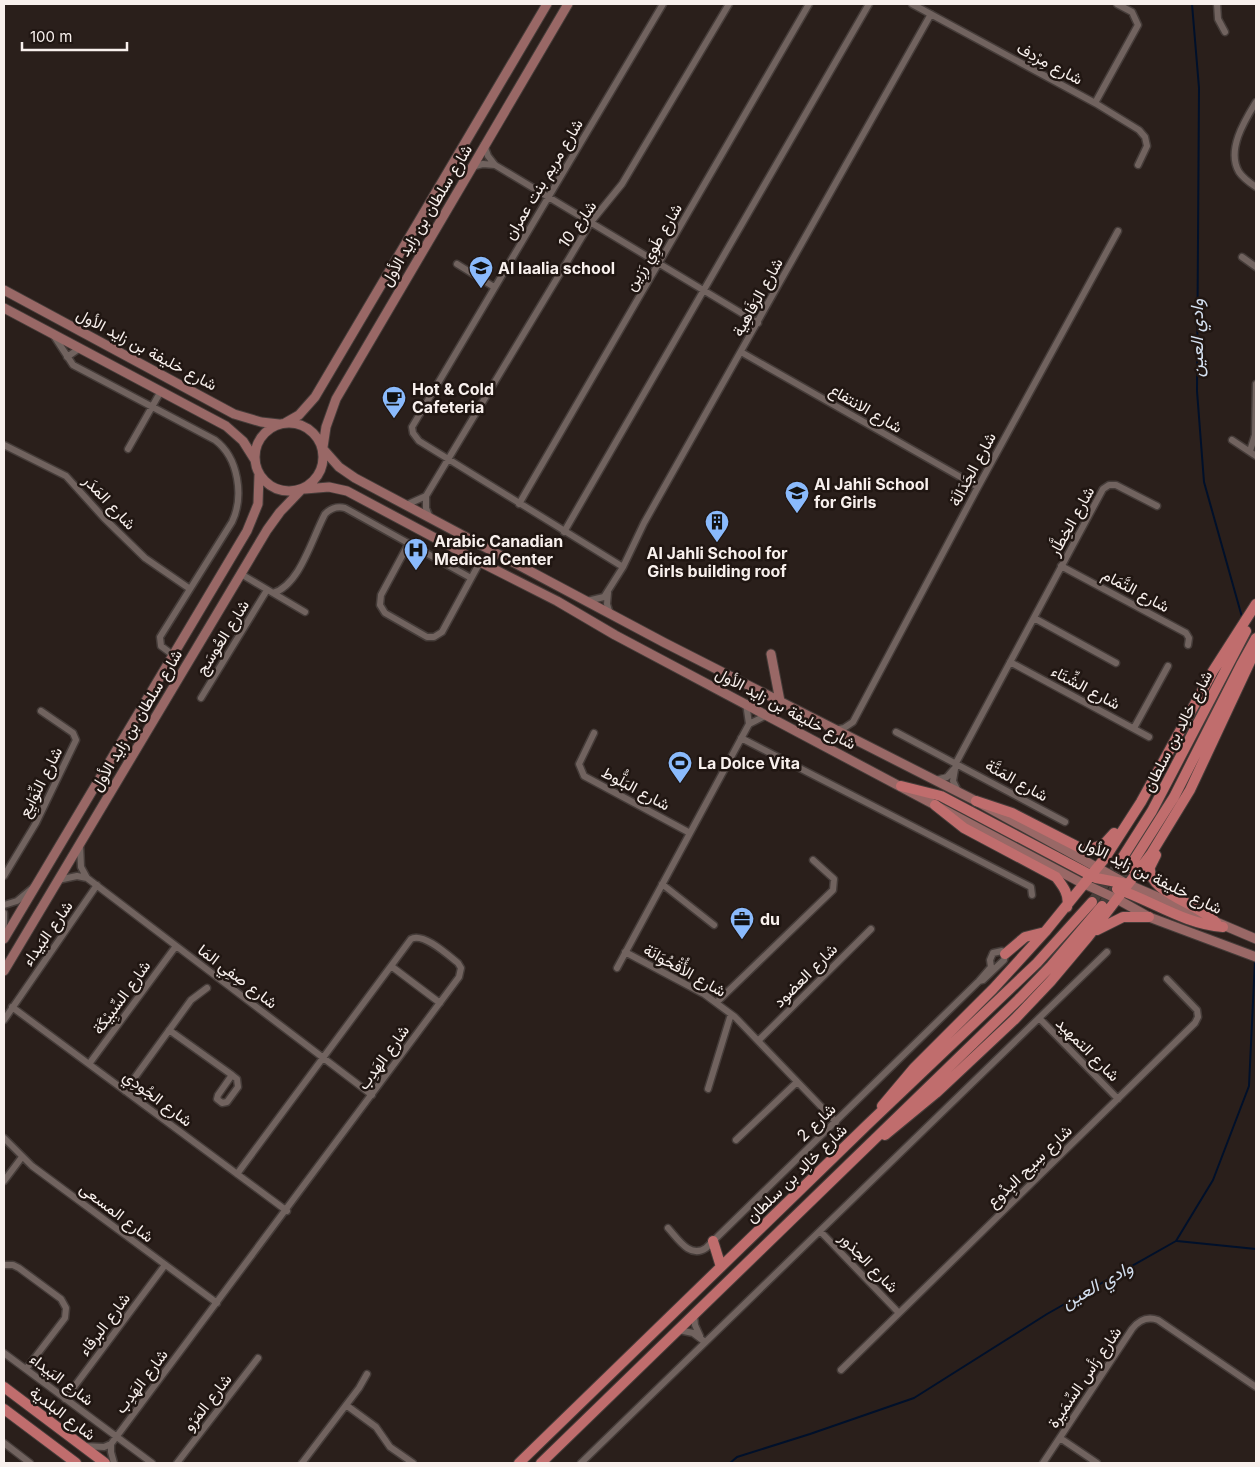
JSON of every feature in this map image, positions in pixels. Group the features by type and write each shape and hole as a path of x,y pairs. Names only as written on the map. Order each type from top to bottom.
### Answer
{"main road":[{"name":"شارع سلطان بن زايد الأول","path":"282,424 299,414 315,397 547,4"},
{"name":"شارع سلطان بن زايد الأول","path":"323,448 326,427 336,399 568,4"},
{"name":"شارع خليفة بن زايد الأول","path":"4,290 234,414 261,422 282,424"},
{"name":"شارع خليفة بن زايد الأول","path":"4,308 233,430 243,441 255,460"},
{"path":"295,423 309,429 323,448 321,470 312,483 303,489 288,492 275,489 259,474 255,452 261,438 282,424 295,423"},
{"name":"شارع خليفة بن زايد الأول","path":"323,448 345,472 610,614 976,801 1090,875"},
{"name":"شارع سلطان بن زايد الأول","path":"4,939 252,522 258,504 259,474"},
{"name":"شارع خليفة بن زايد الأول","path":"303,489 329,487 347,491 557,601 615,635 936,805 1122,891 1149,917 1256,957"},
{"name":"شارع سلطان بن زايد الأول","path":"4,971 241,574 274,521 303,489"},
{"path":"867,1124 914,1068 993,988 1067,906 1125,828 1198,709 1256,604"},
{"name":"شارع خالِد بن سلطان","path":"1119,863 1152,811 1198,709 1256,610"},
{"name":"شارع خالِد بن سلطان","path":"1129,868 1174,797 1218,720 1256,638"},
{"path":"1220,925 1200,908 1160,888 1152,879 1149,871 1150,863 1180,815 1218,720 1256,649"},
{"path":"771,654 780,702"},
{"path":"976,801 1012,813 1082,850 1090,851 1110,839 1164,763"},
{"path":"901,786 941,796 1090,875 1104,886 1122,891 1183,919 1209,926 1220,925"},
{"path":"866,1148 913,1114 985,1048 1038,995 1088,936 1122,891 1164,834 1190,790"},
{"path":"936,805 964,828 1056,877 1064,888 1068,901 1067,906"},
{"name":"شارع خالِد بن سلطان","path":"519,1463 867,1124 1037,963 1092,902"},
{"name":"شارع خالِد بن سلطان","path":"541,1463 1051,966 1102,906"},
{"path":"1088,936 1114,920 1131,916 1149,917"},
{"name":"شارع خليفة بن زايد الأول","path":"1220,925 1256,939"},
{"path":"1005,954 1024,937 1045,932"},
{"path":"714,1241 721,1267"},
{"name":"شارع البلدية","path":"4,1387 105,1463"},
{"name":"شارع البلدية","path":"4,1409 76,1463"}],"street":[{"name":"شارع مريم بنت عمران","path":"623,567 448,460 417,439 412,430 413,423 663,4"},
{"name":"شارع 10","path":"448,460 590,222 622,184 729,4"},
{"name":"شارع طَوِي رَزِين","path":"519,504 809,4"},
{"path":"564,532 705,291 869,4"},
{"name":"شارع مِرْدِف","path":"912,4 1095,103 1142,133 1146,141 1146,150 1138,165"},
{"path":"1095,103 1138,25 1132,12 1118,4"},
{"path":"1217,4 1218,19 1225,32"},
{"name":"شارع الرَفَاهِية","path":"608,593 644,523 931,14"},
{"path":"1256,102 1246,118 1239,136 1236,164 1241,175 1256,187"},
{"path":"484,145 494,165 758,323"},
{"path":"471,167 483,164 494,165"},
{"name":"شارع الجَدَالَة","path":"854,722 978,487 1118,230"},
{"path":"1242,258 1256,267"},
{"path":"457,264 494,287"},
{"path":"52,333 75,367 219,444 229,458 240,490 238,507 232,522 160,637 160,646 173,655"},
{"path":"67,357 80,348"},
{"name":"شارع الانتفاع","path":"741,352 978,487"},
{"path":"1232,440 1253,454 1256,384"},
{"path":"128,448 161,391"},
{"name":"شارع المَدَر","path":"4,445 66,476 104,518 136,549 158,568 190,589"},
{"path":"431,518 426,508 426,496 448,460"},
{"name":"شارع الخِطَّار","path":"956,765 1106,487 1116,485 1157,506"},
{"path":"406,505 426,496"},
{"name":"شارع العُوسَج","path":"270,591 282,590 291,582 325,514 334,508 345,508 471,578"},
{"path":"409,544 380,595 380,605 385,613 424,636 434,637 442,632 480,562"},
{"name":"شارع التَّمَام","path":"1062,566 1186,632 1190,638 1188,645"},
{"name":"شارع العُوسَج","path":"241,574 305,612"},
{"name":"شارع العُوسَج","path":"200,698 270,591"},
{"path":"586,601 598,600 608,593"},
{"path":"608,593 607,604 610,614"},
{"path":"1034,618 1116,663"},
{"name":"شارع الشِّتَاء","path":"1010,662 1149,737"},
{"path":"1134,728 1168,666"},
{"path":"746,703 749,724 767,715"},
{"name":"شارع النِّوَايِع","path":"4,876 36,823 76,740 73,733 41,711"},
{"path":"834,730 844,728 854,722"},
{"path":"854,722 854,733 858,742"},
{"name":"شارع الأُقْحُوَانَة","path":"617,968 749,724"},
{"name":"شارع البَلُّوط","path":"594,732 580,764 584,776 690,832"},
{"name":"شارع المَتَّة","path":"896,732 1065,822"},
{"path":"741,738 1030,888 1032,895"},
{"path":"932,780 942,780 956,765"},
{"path":"956,765 953,784 960,794"},
{"path":"80,844 81,867 87,878"},
{"path":"718,1002 833,890 834,879 813,860"},
{"path":"58,880 77,876 87,878"},
{"name":"شارع صِفِي المَا","path":"87,878 372,1095"},
{"path":"662,884 714,925"},
{"path":"4,904 17,901 36,886"},
{"name":"شارع البَيداء","path":"4,1020 97,886"},
{"path":"4,913 4,927"},
{"name":"شارع العضود","path":"758,1041 871,929"},
{"name":"شارع الهَدِب","path":"111,1444 287,1211 460,977 461,968 456,961 423,938 418,936 411,939 237,1174"},
{"name":"شارع السِّبِيْكَة","path":"89,1064 176,946"},
{"name":"شارع 2","path":"668,1228 688,1249 694,1252 703,1250 979,981 990,967 993,953 1000,950 1005,954 1004,960 983,980 979,981"},
{"name":"شارع الأُقْحُوَانَة","path":"625,952 718,1002 836,1122"},
{"path":"581,1463 703,1340 820,1231 1107,952"},
{"path":"391,966 440,1003"},
{"name":"شارع سِيح البِدُوع","path":"841,1370 1197,1020 1195,1008 1167,979"},
{"path":"125,1091 191,1000 207,988"},
{"name":"شارع الجُودِي","path":"12,1007 287,1211"},
{"name":"شارع الأُقْحُوَانَة","path":"708,1089 731,1014"},
{"name":"شارع التمهيد","path":"1039,1018 1118,1099"},
{"path":"169,1030 232,1075"},
{"path":"736,1140 798,1082"},
{"name":"شارع المسعى","path":"4,1138 22,1157 218,1303"},
{"path":"4,1181 22,1157"},
{"name":"شارع الجذور","path":"820,1231 899,1313"},
{"path":"4,1265 13,1265 19,1268 61,1299 66,1308 65,1318 26,1370"},
{"name":"شارع البرقاء","path":"65,1399 165,1265"},
{"path":"694,1315 694,1324 703,1340"},
{"name":"شارع رَأس السِّمَيرة","path":"1043,1463 1135,1325 1147,1318 1158,1320 1256,1387"},
{"path":"679,1330 688,1331 703,1340"},
{"name":"شارع البَيداء","path":"4,1353 152,1463"},
{"name":"شارع المَرْو","path":"177,1463 258,1358"},
{"path":"302,1463 346,1405 366,1374"},
{"path":"346,1405 376,1427 390,1447 413,1463"},
{"path":"1060,1438 1097,1463"},
{"path":"4,1443 30,1463"},
{"path":"82,1446 104,1447 111,1444 114,1463"}],"waterway":[{"name":"وادي العين","path":"1192,4 1199,88 1197,391 1204,482 1242,617"},
{"name":"وادي العين","path":"1256,942 1256,955"},
{"name":"وادي العين","path":"730,1463 737,1457 914,1398 1047,1314 1176,1241 1213,1180 1249,1086 1255,960"},
{"path":"1177,1241 1256,1249"}],"tunnel":[{"path":"1092,902 1119,863"},
{"path":"1102,906 1129,868"}],"place":[{"name":"Al laalia school","path":"481,289"},
{"name":"Hot & Cold Cafeteria","path":"394,419"},
{"name":"Al Jahli School for Girls","path":"797,514"},
{"name":"Al Jahli School for Girls building roof","path":"717,543"},
{"name":"Arabic Canadian Medical Center","path":"416,571"},
{"name":"La Dolce Vita","path":"680,784"},
{"name":"du","path":"742,940"}]}
